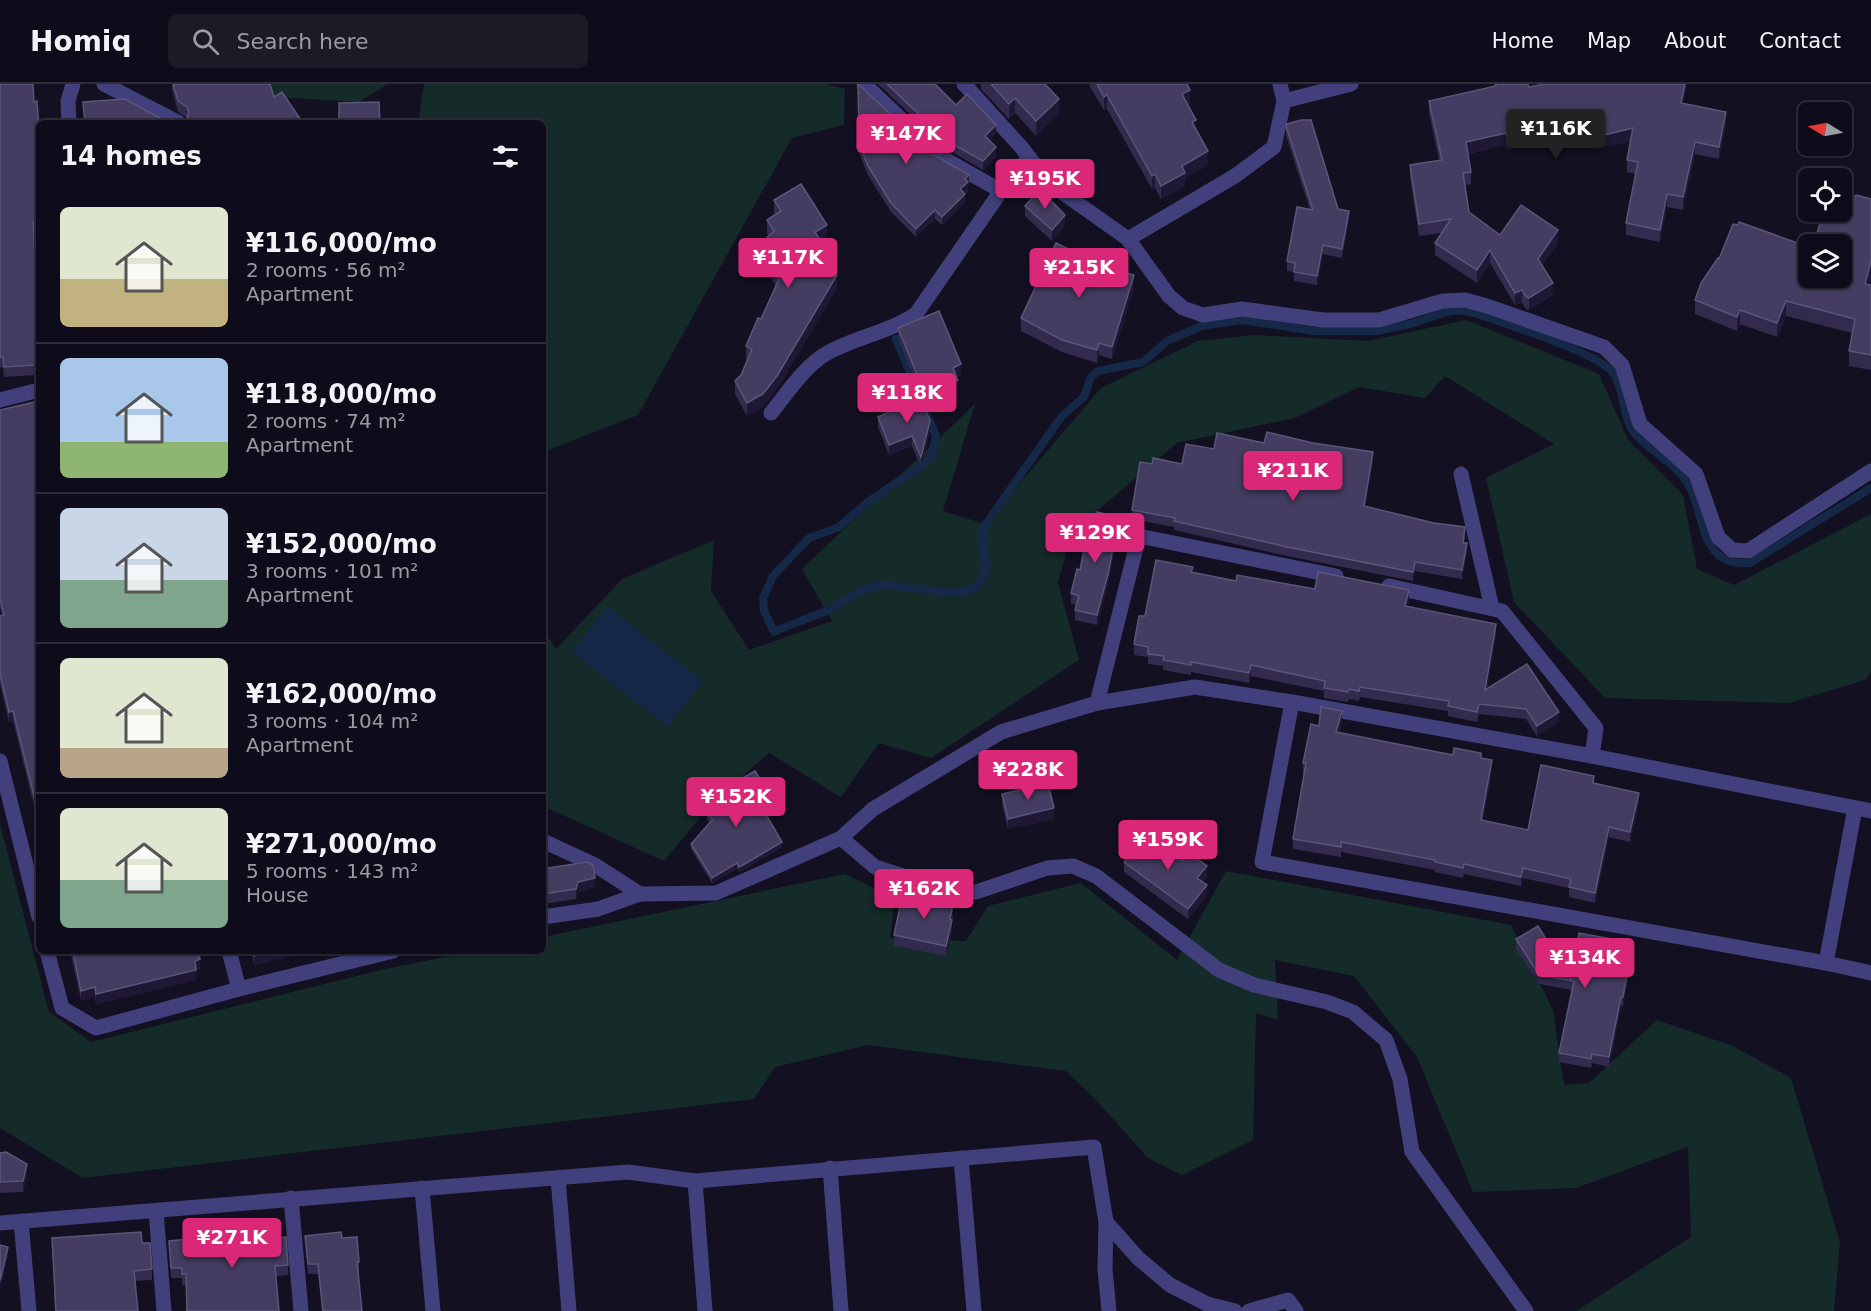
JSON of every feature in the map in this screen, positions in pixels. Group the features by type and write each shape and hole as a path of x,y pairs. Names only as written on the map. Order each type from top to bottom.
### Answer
{"street":[{"path":"69,120 68,101 74,84"},
{"path":"104,84 173,120"},
{"path":"864,84 941,157 1001,191"},
{"path":"964,84 1049,183 1128,239 1168,296 1183,308 1203,315 1242,309 1323,320 1379,320 1443,301 1465,300 1604,347 1622,365 1640,424 1696,474 1718,537 1732,550 1748,551 1871,471"},
{"path":"1128,239 1235,176 1274,147 1284,101 1280,84"},
{"path":"1284,101 1351,84"},
{"path":"771,413 811,365 829,352 901,324 916,314 1001,191 1029,157"},
{"path":"0,400 36,391"},
{"path":"1461,474 1492,608"},
{"path":"1097,703 1138,536 1356,579"},
{"path":"1378,584 1502,611 1596,728 1592,756"},
{"path":"546,917 598,909 640,894 716,893 841,838 873,809 1001,732 1097,703 1195,687 1292,702 1592,756 1871,811"},
{"path":"1292,702 1262,862 1871,973"},
{"path":"0,761 36,905"},
{"path":"1826,963 1855,808"},
{"path":"841,838 875,867 946,891 976,892 1047,868 1073,866 1096,876 1219,970 1254,986 1327,1002 1353,1012 1386,1040 1400,1079 1412,1152 1526,1311"},
{"path":"546,842 595,865 640,894"},
{"path":"49,954 62,1008 96,1028 238,989 381,954"},
{"path":"230,954 238,989"},
{"path":"0,1223 628,1172 695,1181 1094,1147 1106,1222 1105,1269 1108,1311"},
{"path":"961,1158 974,1311"},
{"path":"830,1168 840,1311"},
{"path":"558,1178 569,1311"},
{"path":"695,1181 705,1311"},
{"path":"422,1188 433,1311"},
{"path":"291,1198 301,1311"},
{"path":"156,1211 164,1311"},
{"path":"21,1221 29,1311"},
{"path":"1106,1222 1138,1258 1170,1285 1207,1304 1235,1311"},
{"path":"1249,1311 1288,1300 1296,1311"}],"green space":[{"path":"201,84 388,84 359,102 242,95"},
{"path":"424,84 825,84 845,89 844,125 792,138 638,415 546,451 546,120 418,120"},
{"path":"1466,320 1599,374 1628,440 1683,495 1697,569 1734,585 1871,514 1871,672 1865,680 1789,703 1605,698 1514,602 1486,478 1554,444 1445,376 1425,398 1359,387 1295,418 1177,443 1072,532 1058,583 1079,660 931,758 879,743 841,797 769,753 713,802 664,861 546,807 546,634 556,649 622,579 714,540 711,591 749,650 832,621 802,569 975,404 943,511 985,524 1101,388 1198,341 1254,335 1368,341"},
{"path":"0,824 49,1012 91,1042 381,970 459,954 546,954 546,936 845,874 895,898 890,938 966,941 988,906 1081,883 1177,960 1226,871 1511,925 1553,1010 1564,1085 1589,1083 1657,1020 1733,1046 1791,1078 1840,1242 1834,1311 1576,1311 1691,1237 1688,1147 1576,1188 1473,1192 1417,1057 1354,976 1275,960 1278,1020 1256,1013 1253,1140 1182,1175 1148,1158 1097,1101 1066,1071 868,1045 775,1067 754,1099 83,1178 0,1128"}],"water":[{"path":"607,607 703,681 668,727 572,652"}],"building":[{"path":"0,84 33,84 38,120 36,120 36,222 33,222 36,274 36,365 4,367 3,357 0,357"},
{"path":"173,84 270,84 274,97 282,92 301,120 185,120 189,112 187,107 178,101"},
{"path":"858,84 934,155 969,175 965,179 968,182 960,189 965,194 942,217 935,210 916,229 891,203 868,166 857,139 859,137"},
{"path":"887,84 935,84 956,105 967,94 996,125 985,136 996,147 983,161 947,141"},
{"path":"991,84 1045,84 1059,99 1036,121 1015,98 1009,104"},
{"path":"1097,84 1187,84 1190,90 1182,94 1196,120 1192,122 1208,151 1182,166 1185,173 1161,186 1155,174 1152,176 1107,95 1104,97"},
{"path":"1496,84 1528,84 1529,87 1544,84 1685,84 1681,103 1726,112 1719,147 1695,142 1683,197 1667,194 1660,230 1626,223 1638,162 1627,160 1633,128 1592,138 1591,135 1586,135 1582,118 1507,138 1506,133 1466,142 1471,172 1463,173 1469,212 1500,235 1521,205 1558,230 1538,259 1553,283 1529,298 1522,290 1515,293 1490,250 1477,270 1435,243 1451,219 1419,224 1410,165 1442,160 1429,101 1496,86"},
{"path":"125,99 164,120 85,120 83,102"},
{"path":"379,102 380,120 339,120 339,103"},
{"path":"1301,120 1311,120 1338,209 1349,211 1342,249 1323,245 1317,276 1294,272 1295,263 1287,261 1297,207 1313,210 1286,126"},
{"path":"801,184 827,225 815,232 830,255 826,258 837,275 777,376 763,394 747,403 735,381 741,375 752,349 746,346 758,318 761,319 779,279 758,246 774,231 767,220 781,211 774,200"},
{"path":"1040,189 1065,215 1052,230 1025,206"},
{"path":"1856,195 1871,199 1871,261 1865,284 1871,285 1871,355 1849,351 1855,319 1786,301 1777,323 1740,310 1737,317 1695,300 1701,283 1719,259 1733,224 1738,225 1739,222 1798,243 1798,288 1852,288 1852,234 1817,234 1820,222 1852,222 1852,200"},
{"path":"1056,243 1093,261 1094,258 1117,264 1116,270 1134,275 1112,347 1099,343 1097,350 1062,340 1021,318"},
{"path":"939,311 961,364 953,368 958,380 925,394 898,328"},
{"path":"921,398 930,421 921,457 912,436 889,445 878,417"},
{"path":"36,402 36,804 13,711 9,712 0,674 0,616 4,615 0,599 0,410"},
{"path":"1267,432 1313,443 1373,452 1364,506 1434,523 1465,527 1463,543 1467,543 1462,570 1415,562 1413,572 1287,547 1174,521 1175,518 1132,510 1140,462 1152,464 1153,458 1182,464 1186,444 1214,449 1217,433 1264,443"},
{"path":"1097,512 1119,517 1097,615 1075,610 1079,596 1071,593 1077,569 1080,570 1087,534 1093,535"},
{"path":"1156,560 1193,567 1191,572 1236,581 1237,575 1315,589 1318,572 1409,590 1405,606 1496,624 1485,690 1527,664 1559,712 1537,726 1526,709 1479,704 1477,712 1448,706 1449,701 1360,687 1359,691 1349,689 1348,692 1324,688 1325,681 1251,665 1249,673 1191,662 1191,665 1163,660 1164,656 1148,654 1148,647 1134,644 1139,616 1145,616"},
{"path":"1321,707 1342,711 1336,732 1453,755 1454,748 1481,753 1481,758 1492,760 1481,820 1528,830 1541,765 1594,776 1593,783 1639,793 1630,832 1609,827 1595,893 1569,887 1571,879 1523,868 1521,877 1464,864 1463,868 1435,862 1435,860 1341,842 1341,847 1293,839 1306,763 1303,763 1311,724 1319,726"},
{"path":"755,771 767,790 756,797 782,842 743,865 739,867 737,863 712,878 691,844 713,819 707,815 722,794 732,788 730,785"},
{"path":"1048,783 1054,808 1008,819 1002,794"},
{"path":"1147,833 1182,861 1189,853 1207,866 1197,878 1207,885 1188,909 1124,862"},
{"path":"587,862 593,865 595,878 578,882 576,889 546,894 546,869"},
{"path":"903,893 953,904 946,946 894,935"},
{"path":"1538,926 1571,980 1579,933 1624,941 1621,962 1629,963 1609,1057 1592,1054 1591,1059 1559,1053 1574,981 1539,975 1516,939"},
{"path":"74,954 199,954 200,959 195,961 196,970 96,994 95,987 81,991"},
{"path":"6,1152 27,1164 23,1181 0,1182 0,1153"},
{"path":"275,1224 275,1238 286,1237 288,1265 275,1266 279,1311 187,1311 186,1274 182,1274 182,1268 171,1268 169,1241 221,1236 221,1227"},
{"path":"141,1232 142,1243 150,1243 152,1269 134,1271 138,1311 56,1311 52,1238"},
{"path":"341,1232 342,1238 357,1237 362,1311 323,1311 318,1264 308,1264 305,1236"},
{"path":"0,1245 8,1247 0,1281"}],"waterway":[{"path":"896,339 936,436 931,457 869,501 839,527 809,538 773,576 763,598 764,611 774,632 826,611 860,591 875,586 894,585 947,592 971,590 978,585 985,571 982,540 985,525 1062,416 1084,397 1091,377 1098,371 1143,362 1167,341 1201,326 1242,320 1314,331 1378,331 1459,310 1478,314 1529,332 1588,356 1603,364 1616,377 1631,428 1643,442 1682,475 1693,495 1712,548 1721,557 1733,562 1750,563 1871,488"}]}
